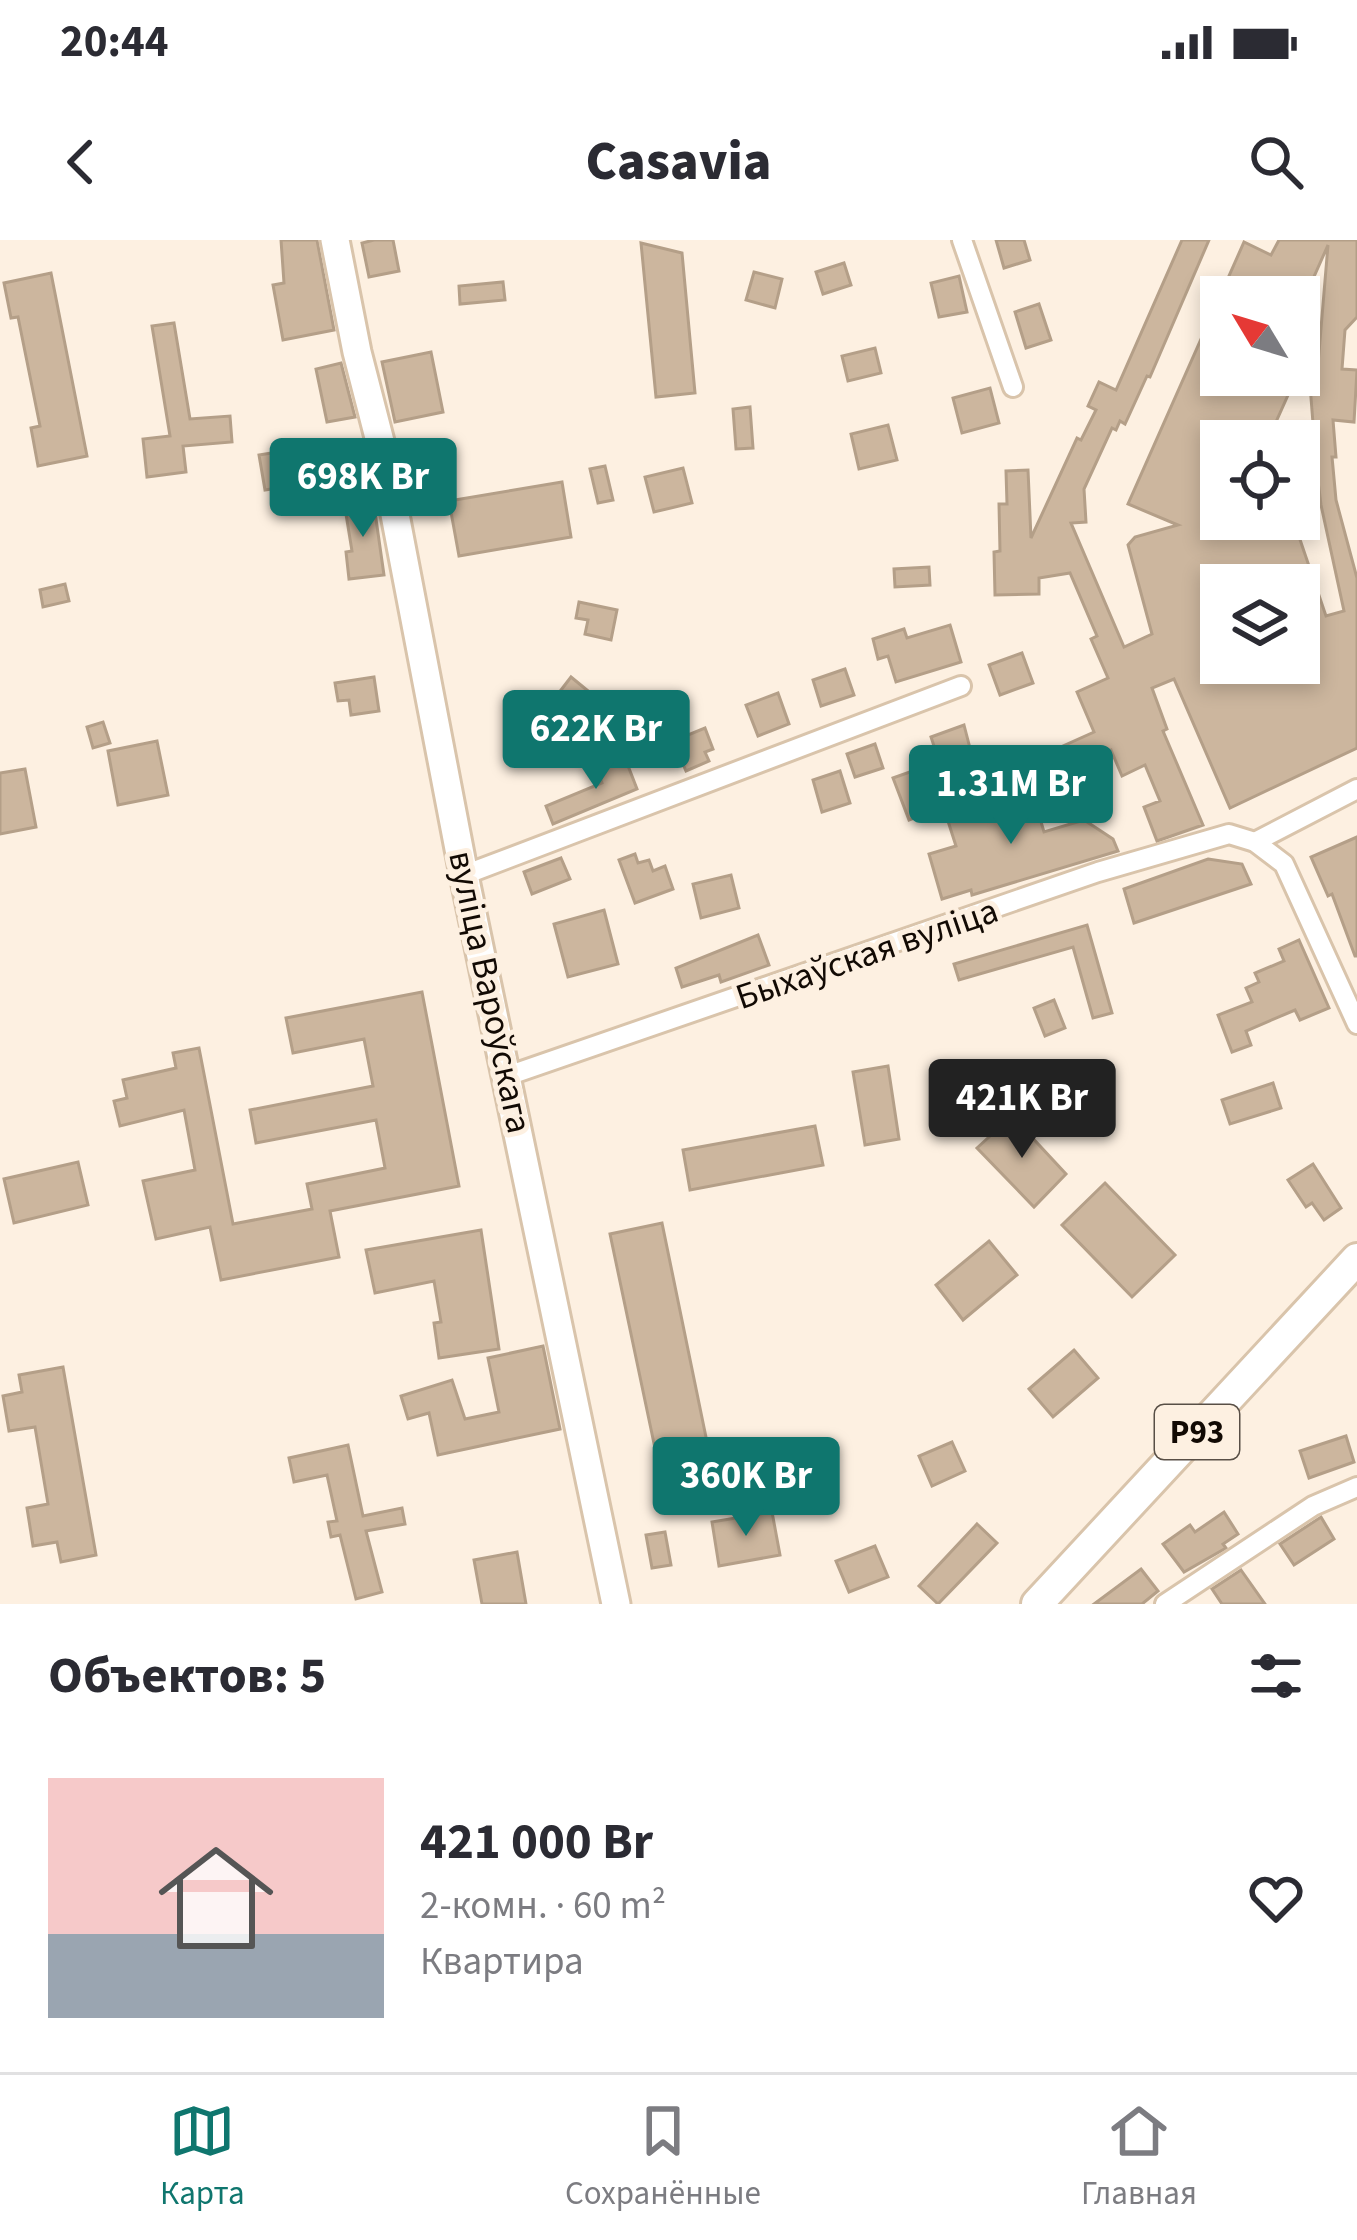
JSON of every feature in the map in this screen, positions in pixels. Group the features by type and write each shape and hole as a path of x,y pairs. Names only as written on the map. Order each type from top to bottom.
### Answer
{"main road":[{"name":"Р93","path":"1037,1604 1357,1259"}],"street":[{"name":"вуліца Вароўскага","path":"335,240 384,457 464,875 616,1604"},
{"path":"962,240 1012,387"},
{"path":"464,875 961,686"},
{"name":"Быхаўская вуліца","path":"507,1076 1098,872 1228,834 1255,842 1357,789"},
{"path":"1255,842 1284,864 1357,1024"},
{"path":"1165,1604 1313,1506 1357,1487"}],"building":[{"path":"281,240 317,240 334,330 283,340 273,285 284,283"},
{"path":"393,240 399,271 369,277 362,243"},
{"path":"996,240 1024,240 1030,260 1004,268"},
{"path":"1182,240 1209,240 1150,377 1125,424 1120,421 1116,430 1112,428 1084,489 1086,522 1071,523 1124,647 1152,634 1128,545 1135,537 1178,525 1128,504 1200,341 1200,396 1288,396 1277,420 1200,420 1200,540 1300,540 1308,564 1200,564 1200,684 1320,684 1320,598 1326,616 1344,611 1321,505 1320,420 1313,420 1311,396 1320,396 1328,245 1314,276 1229,276 1244,242 1271,255 1279,240 1357,240 1357,317 1345,330 1342,369 1357,370 1354,422 1333,420 1336,457 1332,457 1336,500 1357,578 1357,748 1230,808 1174,679 1152,688 1167,729 1163,731 1203,825 1157,841 1144,807 1160,801 1145,765 1122,776 1111,750 1072,767 1063,746 1094,732 1077,692 1108,678 1091,639 1097,636 1070,573 1039,578 1039,594 995,595 994,552 1000,551 999,504 1007,504 1006,471 1028,470 1031,538 1077,438 1081,440 1096,410 1088,406 1099,382 1116,390"},
{"path":"641,243 682,253 695,393 656,397"},
{"path":"844,263 851,285 823,294 816,272"},
{"path":"754,272 782,279 775,308 746,300"},
{"path":"51,273 87,456 38,466 31,428 40,426 18,317 11,318 4,283"},
{"path":"959,276 967,312 939,317 931,283"},
{"path":"503,282 505,300 460,304 459,286"},
{"path":"1039,304 1051,340 1026,348 1015,312"},
{"path":"174,323 190,419 230,416 232,442 183,446 186,472 147,477 143,439 170,436 152,326"},
{"path":"875,348 881,373 848,381 842,356"},
{"path":"431,352 443,412 395,422 382,362"},
{"path":"341,363 355,417 327,422 316,369"},
{"path":"990,388 999,423 962,433 953,398"},
{"path":"750,407 753,448 736,449 733,409"},
{"path":"888,425 897,460 859,469 851,434"},
{"path":"290,450 296,485 265,490 259,455"},
{"path":"605,466 613,500 598,503 590,469"},
{"path":"683,468 692,503 654,512 645,477"},
{"path":"562,482 571,537 459,556 449,501"},
{"path":"373,498 384,575 349,579 346,552 352,551 344,502"},
{"path":"929,567 930,585 895,587 894,569"},
{"path":"65,584 69,601 43,607 40,590"},
{"path":"579,602 617,610 611,640 585,634 588,620 576,618"},
{"path":"950,625 961,662 896,682 888,656 878,659 873,639 904,629 907,638"},
{"path":"1022,653 1033,683 1000,695 989,665"},
{"path":"845,669 854,695 821,706 813,680"},
{"path":"374,677 379,711 351,715 349,700 338,701 335,683"},
{"path":"571,677 593,695 572,720 551,703"},
{"path":"778,693 789,724 758,736 746,705"},
{"path":"103,722 110,743 93,748 87,727"},
{"path":"964,725 972,756 932,770 925,750 934,746 931,737"},
{"path":"705,728 713,749 705,752 709,761 686,771 673,741"},
{"path":"157,741 168,795 118,805 108,751"},
{"path":"875,744 883,768 855,777 847,754"},
{"path":"625,758 637,789 553,824 546,806 602,783 597,770"},
{"path":"25,769 36,827 0,834 0,773"},
{"path":"918,769 943,807 909,820 893,778"},
{"path":"840,771 850,803 822,812 813,780"},
{"path":"1030,785 1044,832 1084,820 1113,839 1118,851 972,895 971,890 942,899 929,854 956,846 947,818 1011,800 1009,791"},
{"path":"1357,837 1355,956 1332,894 1328,896 1311,857"},
{"path":"635,854 638,863 649,860 653,871 665,866 673,889 635,903 619,860"},
{"path":"561,858 570,879 532,894 524,872"},
{"path":"1208,859 1242,864 1251,884 1134,923 1124,889"},
{"path":"731,875 739,908 701,918 693,884"},
{"path":"604,910 618,964 568,977 554,924"},
{"path":"1087,925 1112,1013 1093,1018 1073,947 959,980 954,964"},
{"path":"758,935 769,965 721,982 719,975 682,987 676,968"},
{"path":"1299,940 1329,1008 1300,1020 1295,1010 1246,1031 1251,1045 1232,1052 1218,1015 1252,1002 1246,988 1259,982 1255,973 1284,961 1279,949"},
{"path":"422,992 459,1186 330,1211 339,1257 221,1280 210,1227 156,1239 143,1181 195,1170 184,1110 120,1126 114,1101 127,1098 123,1080 176,1068 173,1053 199,1048 233,1224 312,1209 307,1184 385,1168 376,1120 256,1143 250,1110 373,1086 364,1039 293,1053 286,1018"},
{"path":"1054,1000 1065,1028 1045,1036 1034,1008"},
{"path":"888,1066 899,1139 865,1145 853,1072"},
{"path":"1273,1083 1281,1108 1230,1124 1222,1100"},
{"path":"1012,1116 1066,1174 1034,1207 977,1148"},
{"path":"815,1126 823,1165 690,1190 683,1150"},
{"path":"78,1162 88,1205 14,1223 4,1179"},
{"path":"1313,1164 1341,1208 1324,1220 1312,1203 1306,1207 1288,1180"},
{"path":"1105,1183 1175,1255 1132,1297 1062,1225"},
{"path":"662,1223 707,1442 656,1453 610,1234"},
{"path":"481,1230 499,1349 439,1358 434,1323 441,1322 434,1281 375,1293 366,1250"},
{"path":"989,1241 1017,1275 963,1320 936,1285"},
{"path":"543,1346 560,1429 438,1455 429,1413 408,1419 401,1396 452,1380 465,1419 499,1412 488,1358"},
{"path":"1074,1350 1098,1378 1053,1417 1029,1389"},
{"path":"63,1367 96,1555 61,1562 57,1542 33,1546 27,1508 48,1504 35,1427 9,1431 3,1396 22,1392 19,1375"},
{"path":"1346,1436 1354,1462 1309,1478 1300,1451"},
{"path":"952,1442 965,1471 932,1486 919,1456"},
{"path":"348,1445 363,1516 402,1508 405,1524 366,1531 382,1592 356,1599 340,1535 331,1537 328,1522 337,1521 327,1475 294,1482 289,1458"},
{"path":"772,1512 780,1555 719,1566 712,1522"},
{"path":"1224,1512 1238,1534 1223,1544 1226,1548 1184,1572 1163,1544 1190,1525 1195,1532"},
{"path":"1321,1517 1334,1539 1294,1565 1280,1544"},
{"path":"977,1524 997,1543 938,1604 919,1586"},
{"path":"665,1532 671,1565 652,1568 646,1535"},
{"path":"875,1546 888,1577 849,1592 836,1561"},
{"path":"517,1552 526,1604 482,1604 474,1560"},
{"path":"1141,1569 1158,1591 1142,1604 1094,1604"},
{"path":"1241,1570 1265,1604 1222,1604 1212,1589"}]}
